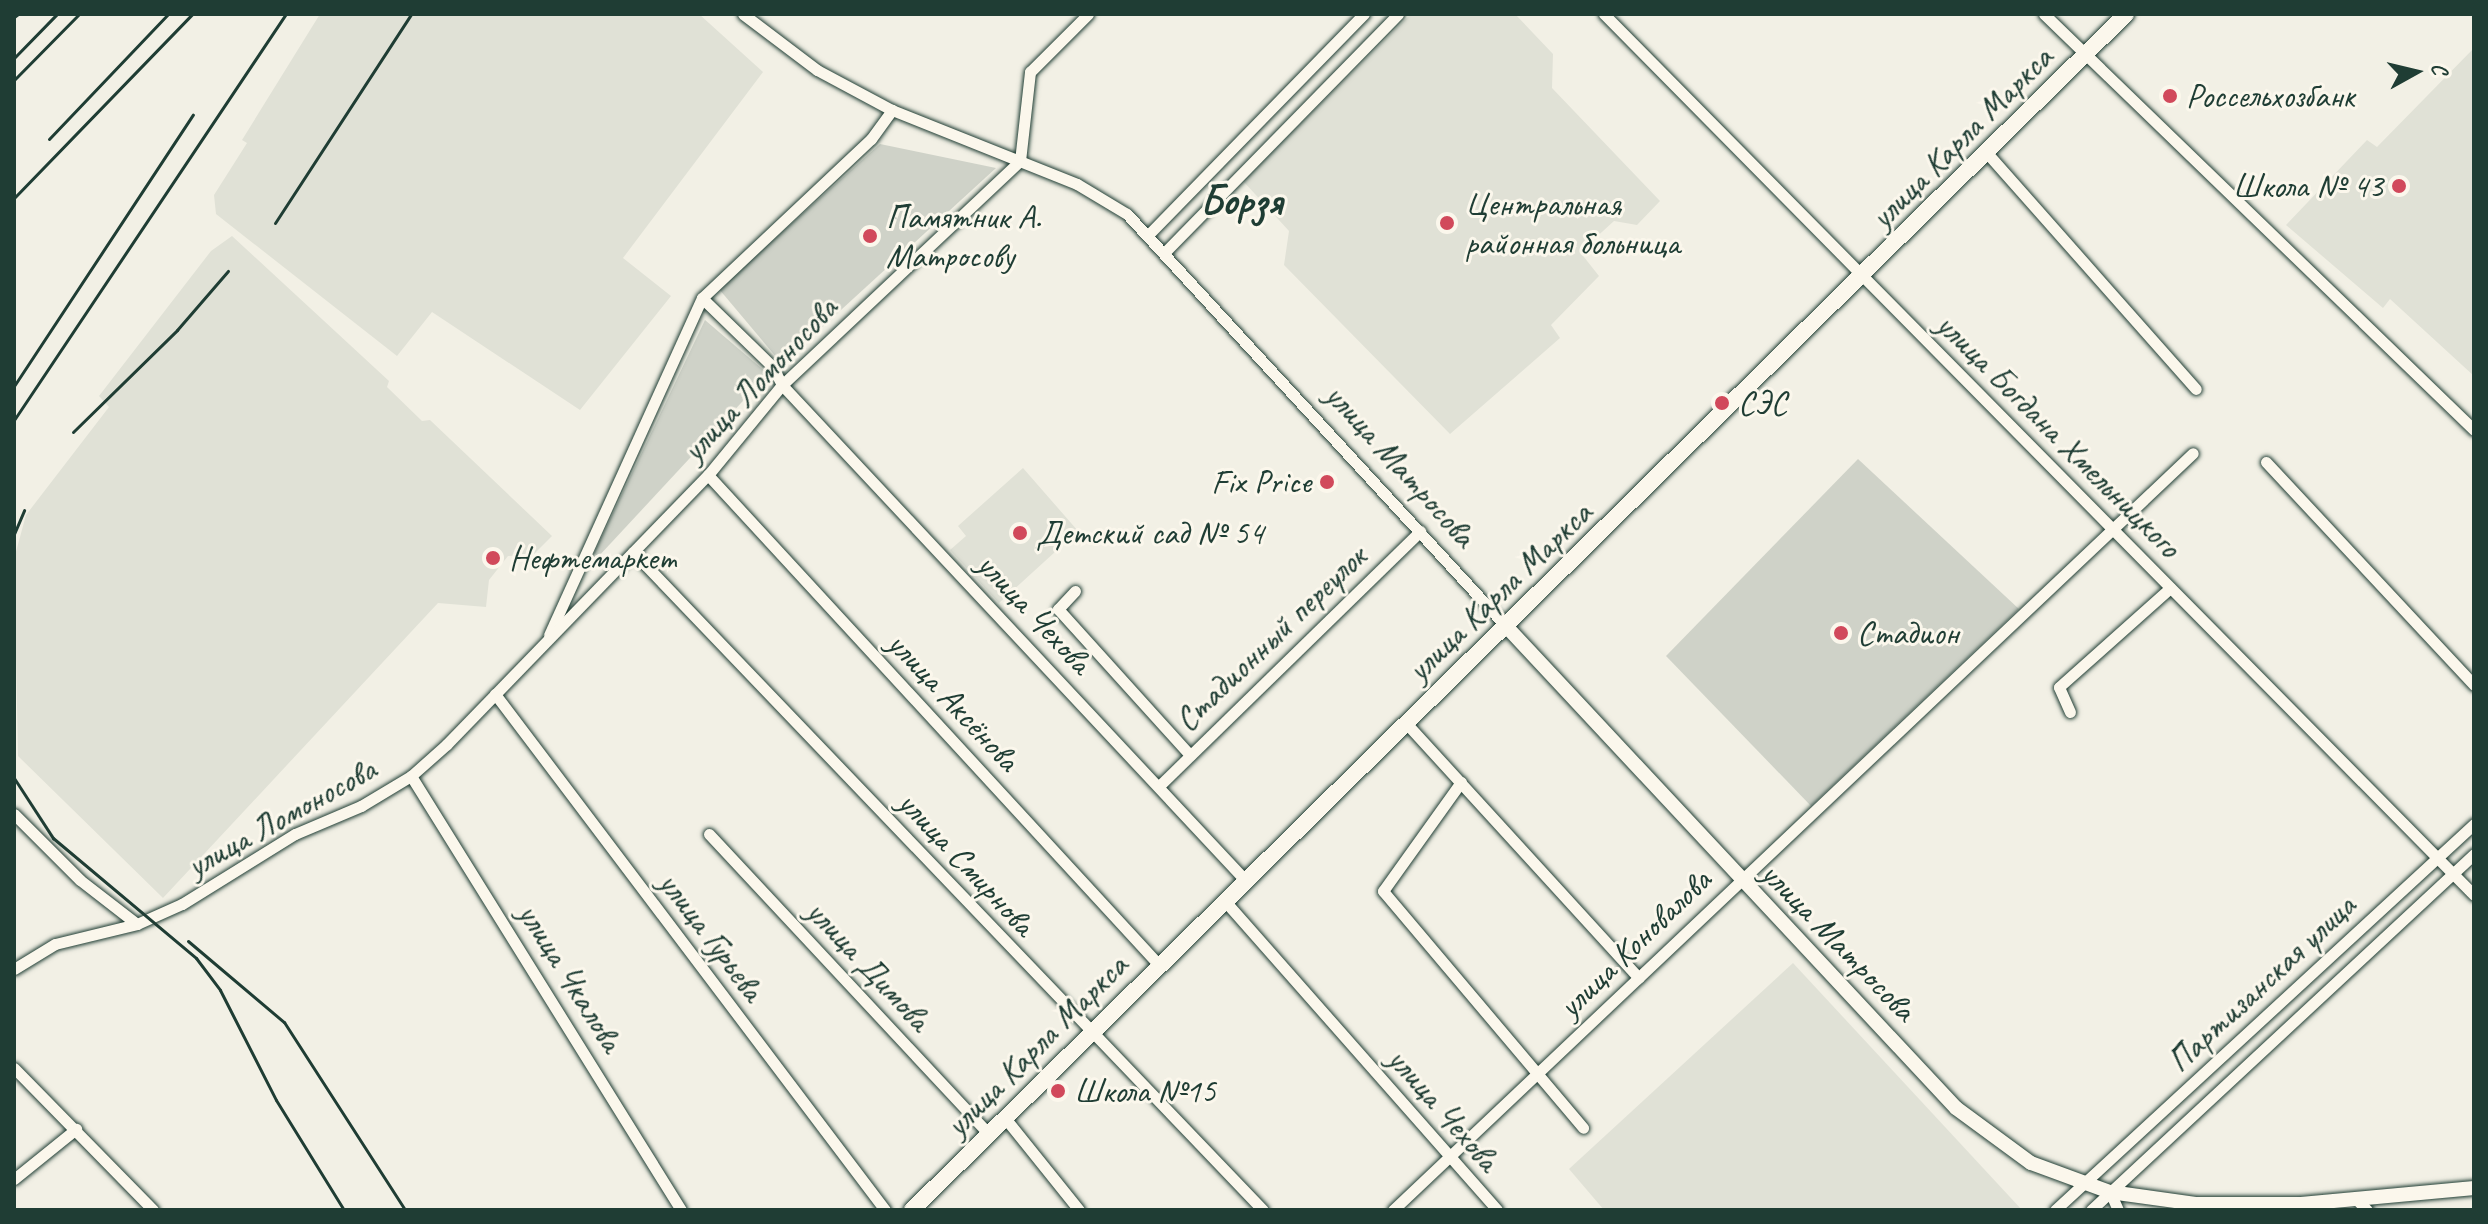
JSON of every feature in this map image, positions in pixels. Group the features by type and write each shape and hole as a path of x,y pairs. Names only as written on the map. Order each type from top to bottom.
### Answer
{"highway":[{"name":"улица Карла Маркса","path":"912,1210 1224,900 1863,277 2126,14"}],"main road":[{"name":"улица Матросова","path":"1505,625 1740,881 1956,1108 2031,1163 2110,1192 2197,1204 2362,1205 2474,1188"}],"street":[{"name":"улица Матросова","path":"743,14 817,70 892,110 1098,196 1149,234 1505,625"},
{"path":"1020,161 1030,72 1088,14"},
{"path":"1149,234 1364,14"},
{"path":"1165,252 1398,14"},
{"name":"улица Богдана Хмельницкого","path":"1604,14 2474,895"},
{"path":"2044,14 2474,430"},
{"name":"улица Ломоносова","path":"545,643 702,298 871,139 892,110"},
{"path":"1987,153 2196,389"},
{"name":"улица Ломоносова","path":"14,969 55,944 137,924 182,904 295,834 361,806 411,776 708,475 782,385 1020,161"},
{"name":"улица Чехова","path":"702,298 772,366 782,385 1245,880"},
{"name":"улица Коновалова","path":"1393,1210 2193,453"},
{"path":"2266,462 2474,685"},
{"name":"улица Аксёнова","path":"708,475 1159,965"},
{"name":"Стадионный переулок","path":"1159,786 1420,531"},
{"name":"улица Смирнова","path":"633,552 1090,1033 1263,1210"},
{"path":"2070,712 2059,687 2170,588"},
{"name":"улица Чехова","path":"1075,591 1058,609 1190,755"},
{"name":"улица Гурьева","path":"495,694 885,1210"},
{"path":"1406,723 1639,978"},
{"name":"улица Чкалова","path":"411,776 681,1210"},
{"path":"1461,782 1383,891 1583,1128"},
{"path":"14,814 80,880 137,924"},
{"name":"Партизанская улица","path":"2055,1210 2474,824"},
{"name":"улица Димова","path":"709,834 989,1134"},
{"name":"Партизанская улица","path":"2091,1210 2474,854"},
{"name":"улица Чехова","path":"1224,900 1497,1210"},
{"path":"14,1068 153,1210"},
{"path":"1005,1118 1079,1210"},
{"path":"14,1179 76,1129"},
{"path":"2110,1192 2118,1210"}],"shaded area":[{"path":"320,14 699,14 763,72 623,258 671,296 580,410 432,312 397,356 216,214 214,195 247,143 242,140"},
{"name":"Центральная районная больница","path":"1411,14 1515,14 1553,54 1552,88 1660,201 1637,225 1614,221 1580,252 1599,276 1551,325 1560,338 1450,434 1284,265 1289,231 1243,181"},
{"name":"Школа № 43","path":"2474,48 2474,376 2390,299 2383,308 2286,225 2367,140 2377,147"},
{"path":"880,144 996,168 782,364 719,289"},
{"path":"232,236 389,381 387,387 422,421 430,420 552,536 533,555 508,556 489,580 486,607 438,603 163,898 18,756 14,559 26,515 109,407 99,396 211,251"},
{"path":"705,320 768,374 598,557 594,553"},
{"name":"Стадион","path":"1858,459 2019,609 1811,806 1666,656"},
{"name":"Детский сад № 54","path":"1023,468 1078,531 999,603 950,550 966,536 958,526"},
{"path":"1793,963 2022,1210 1604,1210 1569,1169"}],"railway":[{"path":"14,17 18,14"},
{"path":"14,58 57,14"},
{"path":"14,80 79,14"},
{"path":"49,139 168,14"},
{"path":"14,198 192,14"},
{"path":"14,420 286,14"},
{"path":"275,223 411,14"},
{"path":"14,386 193,115"},
{"path":"73,432 177,330 228,271"},
{"path":"14,534 24,510"},
{"path":"14,778 53,838 196,958 220,990 276,1100 344,1210"},
{"path":"188,941 284,1022 405,1210"}],"place":[{"name":"Россельхозбанк","path":"2170,96"},
{"name":"Школа № 43","path":"2399,186"},
{"name":"Центральная районная больница","path":"1447,223"},
{"name":"Памятник А. Матросову","path":"870,236"},
{"name":"СЭС","path":"1722,403"},
{"name":"Fix Price","path":"1327,482"},
{"name":"Детский сад № 54","path":"1020,533"},
{"name":"Нефтемаркет","path":"493,558"},
{"name":"Стадион","path":"1841,633"},
{"name":"Школа №15","path":"1058,1091"}],"district":[{"name":"Борзя","path":"1241,201"}]}
